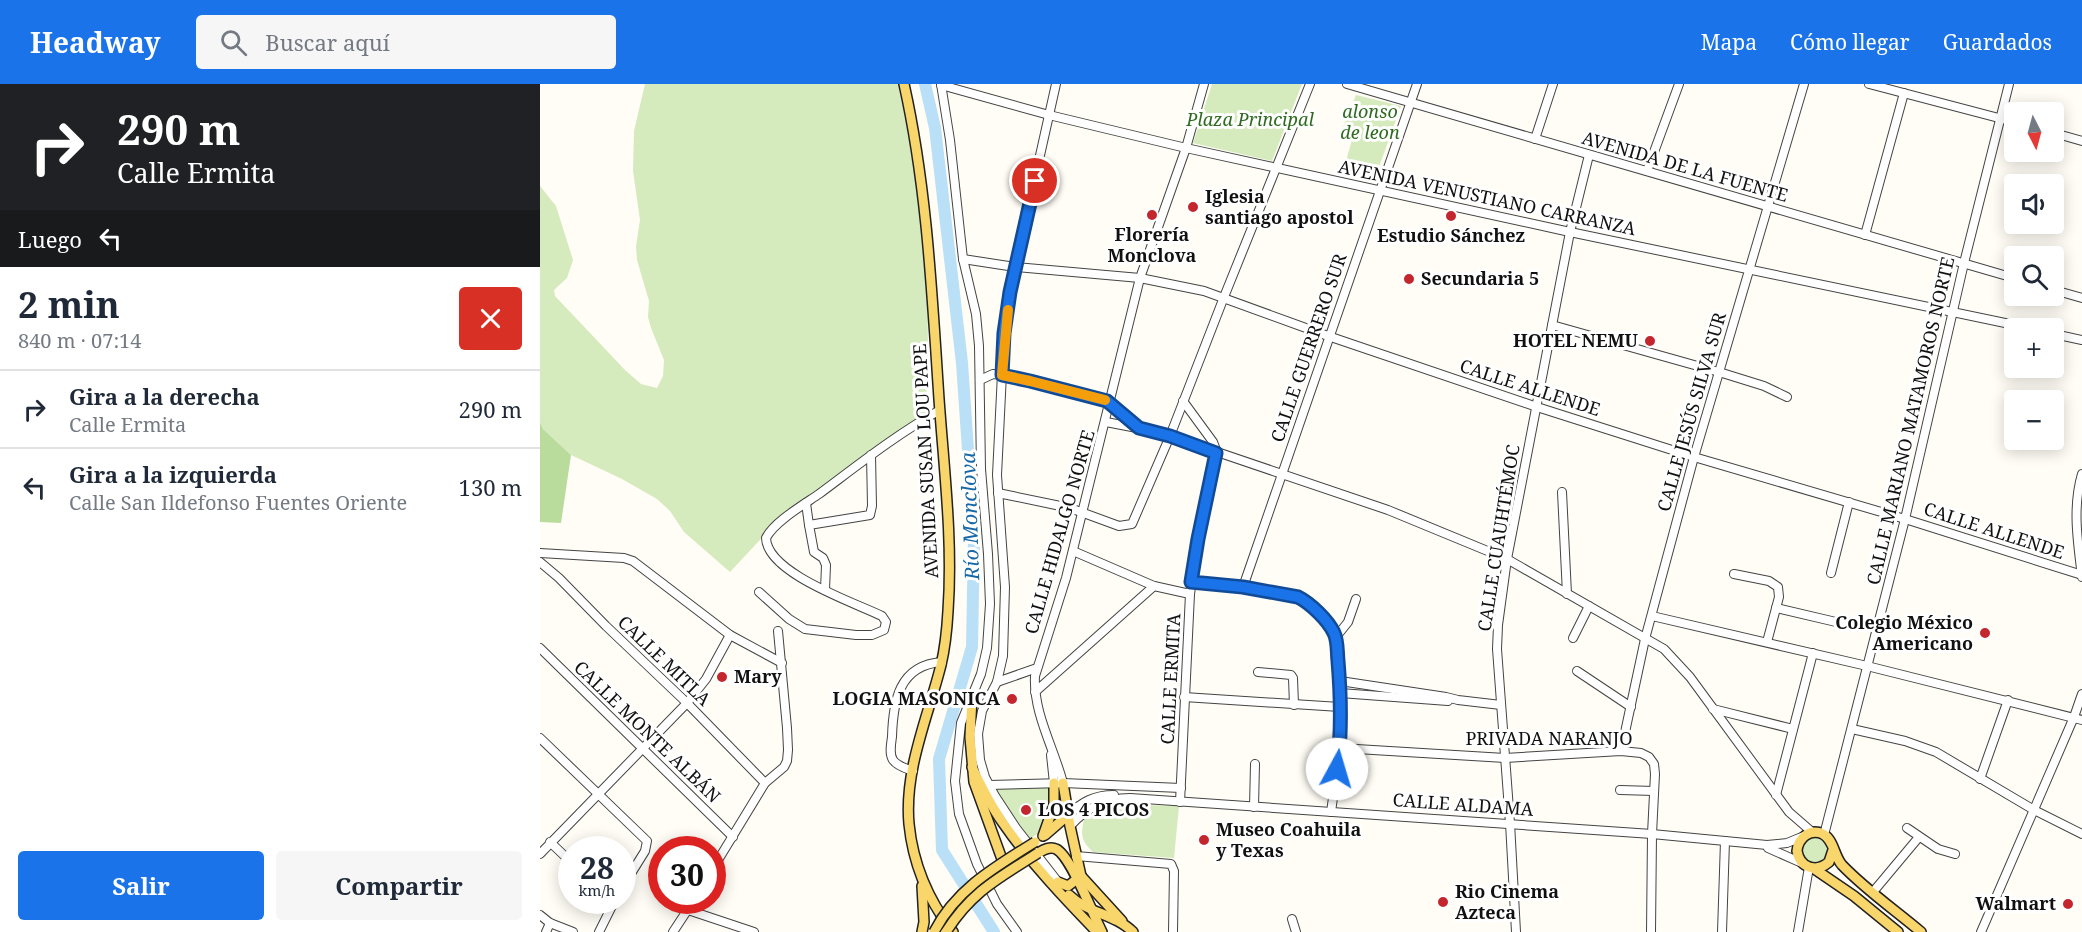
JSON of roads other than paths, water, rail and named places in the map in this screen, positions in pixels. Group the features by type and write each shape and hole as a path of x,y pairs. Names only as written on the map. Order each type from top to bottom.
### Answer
{"main road":[{"name":"AVENIDA SUSAN LOU PAPE","path":"904,84 916,144 922,191 950,557 948,614 942,662 913,771 909,825 913,850 922,880 933,904 953,932"},
{"path":"972,697 970,737 976,789 1003,862"},
{"path":"972,767 1005,825 1067,900 1097,932"},
{"path":"1058,783 1068,815 1079,878 1091,910 1102,932 1107,925 1120,922"},
{"path":"1039,839 1052,816 1058,783"},
{"path":"934,932 958,896 984,874 1039,839 1068,815"},
{"path":"1898,932 1854,896 1808,866 1797,851 1798,843 1808,834 1824,835 1830,841 1840,863 1921,932"},
{"path":"946,932 958,912 971,898 1048,848 1058,850 1079,878 1120,922 1133,932"},
{"path":"1808,866 1826,865 1833,850"},
{"path":"1058,882 1068,886 1079,878"},
{"path":"922,880 924,922 922,932"},
{"path":"1058,882 1072,899 1120,922"}],"street":[{"path":"1056,84 1015,267 1004,333 998,493 1005,587 1003,656 998,682 982,711 978,725 981,760 989,785 1016,828 1058,882"},
{"name":"CALLE HIDALGO NORTE","path":"1058,783 1051,747 1035,692 1037,668 1062,595 1140,278 1186,148 1204,84"},
{"path":"998,493 1083,512 1119,526 1131,524 1170,436 1310,84"},
{"name":"AVENIDA DE LA FUENTE","path":"1347,84 2004,275"},
{"name":"CALLE GUERRERO SUR","path":"1243,587 1417,84"},
{"path":"1535,139 1553,84"},
{"path":"1647,171 1679,84"},
{"name":"CALLE JESÚS SILVA SUR","path":"1622,751 1646,639 1694,457 1804,84"},
{"path":"1869,84 2004,119"},
{"name":"CALLE MARIANO MATAMOROS NORTE","path":"1824,835 1905,519 1952,312 2009,84"},
{"path":"941,85 950,140 963,259 976,314 980,380 981,469 990,604 985,656 981,674 961,723 955,780 959,814 977,864 997,904 1017,932"},
{"name":"AVENIDA VENUSTIANO CARRANZA","path":"941,85 1049,115 1186,148 1570,232 2004,323"},
{"path":"1865,235 1904,93"},
{"path":"2064,135 2081,138"},
{"name":"CALLE CUAUHTÉMOC","path":"1516,932 1497,649 1498,625 1507,559 1570,232 1589,155"},
{"name":"CALLE ALLENDE","path":"963,259 1015,267 1140,278 1204,291 1537,407 2082,575"},
{"path":"2064,293 2082,298"},
{"path":"1552,325 1719,372 1764,386 1787,397"},
{"path":"2064,336 2082,340"},
{"path":"980,380 993,375 1002,375 1097,398 1111,403 1139,428"},
{"path":"1183,401 1214,442 1216,453"},
{"path":"759,592 789,619 805,629 856,635 872,635 884,630 886,622 882,616 797,576 775,559 766,543 768,533 908,428 940,410"},
{"path":"1106,422 1170,436 1388,510 1507,559 1664,649 1690,677 1776,795 1808,834"},
{"name":"CALLE ERMITA","path":"1180,801 1191,582 1216,453"},
{"path":"809,525 870,515 872,506 871,455"},
{"path":"2082,474 2078,492 2076,529 2082,575"},
{"path":"1562,492 1567,594"},
{"path":"1831,573 1849,502"},
{"path":"806,503 814,552 823,558 826,565 825,590"},
{"path":"1073,551 1154,586 1190,594"},
{"path":"540,553 624,558 639,565 730,635 782,663"},
{"name":"CALLE MITLA","path":"540,562 687,703 765,783"},
{"path":"1734,573 1774,583 1779,590 1767,642"},
{"path":"1191,582 1243,587 1300,598 1326,622 1336,638 1340,681 1340,748 1331,812"},
{"path":"1035,692 1154,586"},
{"path":"1336,638 1347,622 1356,599"},
{"path":"1573,638 1589,606"},
{"path":"1776,608 1836,622"},
{"path":"1652,616 2078,718"},
{"path":"726,848 765,783 784,767 789,750 778,631"},
{"path":"540,854 687,703 706,679 730,635"},
{"name":"CALLE MONTE ALBÁN","path":"540,648 733,837"},
{"path":"1776,795 1814,653"},
{"path":"913,771 897,764 891,756 897,697 904,680 917,669 929,663 942,662"},
{"path":"998,682 1037,668"},
{"path":"1577,671 1631,707"},
{"path":"1258,672 1290,674 1293,677 1294,705"},
{"path":"1340,681 1502,705"},
{"path":"1340,693 1437,701 1458,700"},
{"path":"1981,932 2034,810 2078,718 2082,694"},
{"path":"1184,697 1340,707"},
{"path":"1980,778 2008,700"},
{"path":"1713,709 1793,729"},
{"path":"1852,729 1905,741 1936,752 2034,810 2082,834"},
{"path":"540,738 645,838 647,845 636,865"},
{"name":"PRIVADA NARANJO","path":"1340,748 1505,758 1622,751 1641,753 1649,757 1654,764 1654,791"},
{"path":"1254,807 1255,764"},
{"path":"989,785 1058,783 1181,788"},
{"path":"1068,815 1105,784"},
{"path":"1620,790 1654,791 1652,932"},
{"path":"1085,800 1107,795 1130,798"},
{"name":"CALLE ALDAMA","path":"1070,826 1096,804 1119,798 1130,798 1510,823 1755,844 1780,845 1808,834"},
{"path":"1907,828 1938,849 1955,854"},
{"path":"1873,892 1919,837"},
{"path":"1722,932 1725,841"},
{"path":"550,842 558,849"},
{"name":"CALLE ALDAMA","path":"1755,844 1776,850 1808,866"},
{"path":"1076,856 1168,862 1173,866 1173,932"},
{"path":"1798,932 1808,866"},
{"path":"599,932 607,914"},
{"path":"673,932 685,914"},
{"path":"700,914 754,932"},
{"path":"540,915 550,923 573,932"},
{"path":"1292,919 1296,932"},
{"path":"546,932 550,923"}],"waterway":[{"name":"Río Monclova","path":"925,84 935,128 962,363 974,537 972,647 939,759 942,850 994,932"}],"place":[{"name":"Iglesia santiago apostol","path":"1193,207"},
{"name":"Florería Monclova","path":"1152,215"},
{"name":"Estudio Sánchez","path":"1451,216"},
{"name":"Secundaria 5","path":"1409,279"},
{"name":"HOTEL NEMU","path":"1650,341"},
{"name":"Colegio México Americano","path":"1985,633"},
{"name":"Mary","path":"722,677"},
{"name":"LOGIA MASONICA","path":"1012,699"},
{"name":"LOS 4 PICOS","path":"1026,810"},
{"name":"Museo Coahuila y Texas","path":"1204,840"},
{"name":"Rio Cinema Azteca","path":"1443,902"},
{"name":"Walmart","path":"2068,904"}],"park label":[{"name":"Plaza Principal","path":"1250,120"},
{"name":"alonso de leon","path":"1370,122"}]}
